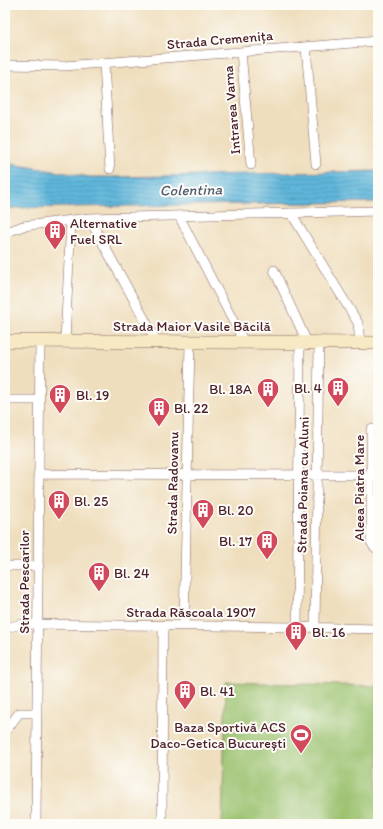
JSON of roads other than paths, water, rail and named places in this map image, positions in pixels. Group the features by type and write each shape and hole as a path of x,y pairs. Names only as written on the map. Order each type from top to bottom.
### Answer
{"street":[{"name":"Strada Cremenița","path":"5,65 64,66 378,41"},
{"path":"306,47 316,164"},
{"name":"Intrarea Varna","path":"241,52 251,165"},
{"path":"104,63 110,169"},
{"path":"5,233 24,226 89,218 378,211"},
{"path":"290,213 358,323 360,343"},
{"path":"179,216 244,342"},
{"path":"89,218 157,342"},
{"path":"65,341 71,220"},
{"path":"274,270 309,342"},
{"name":"Strada Maior Vasile Băcilă","path":"5,341 378,343"},
{"name":"Strada Pescarilor","path":"34,823 39,624 38,400 40,341"},
{"name":"Strada Radovanu","path":"184,626 190,342"},
{"name":"Strada Poiana cu Aluni","path":"297,627 298,475 309,342"},
{"name":"Strada Poiana cu Aluni","path":"309,342 317,475 316,628"},
{"path":"5,400 38,400"},
{"name":"Aleea Piatra Mare","path":"378,429 370,429 371,542 378,550"},
{"path":"38,474 370,475"},
{"path":"5,566 39,566"},
{"name":"Strada Răscoala 1907","path":"5,628 22,624 39,624 378,629"},
{"path":"163,626 162,824 174,824"},
{"path":"5,732 18,713 37,713"}],"water":[{"name":"Colentina","path":"5,163 90,177 378,171 378,202 5,208"}],"place":[{"name":"Alternative Fuel SRL","path":"55,250"},
{"name":"Bl. 18A","path":"268,408"},
{"name":"Bl. 4","path":"338,408"},
{"name":"Bl. 19","path":"60,414"},
{"name":"Bl. 22","path":"159,428"},
{"name":"Bl. 25","path":"59,520"},
{"name":"Bl. 20","path":"203,530"},
{"name":"Bl. 17","path":"267,560"},
{"name":"Bl. 24","path":"99,592"},
{"name":"Bl. 16","path":"296,652"},
{"name":"Bl. 41","path":"185,710"},
{"name":"Baza Sportivă ACS Daco-Getica București","path":"301,754"}]}
